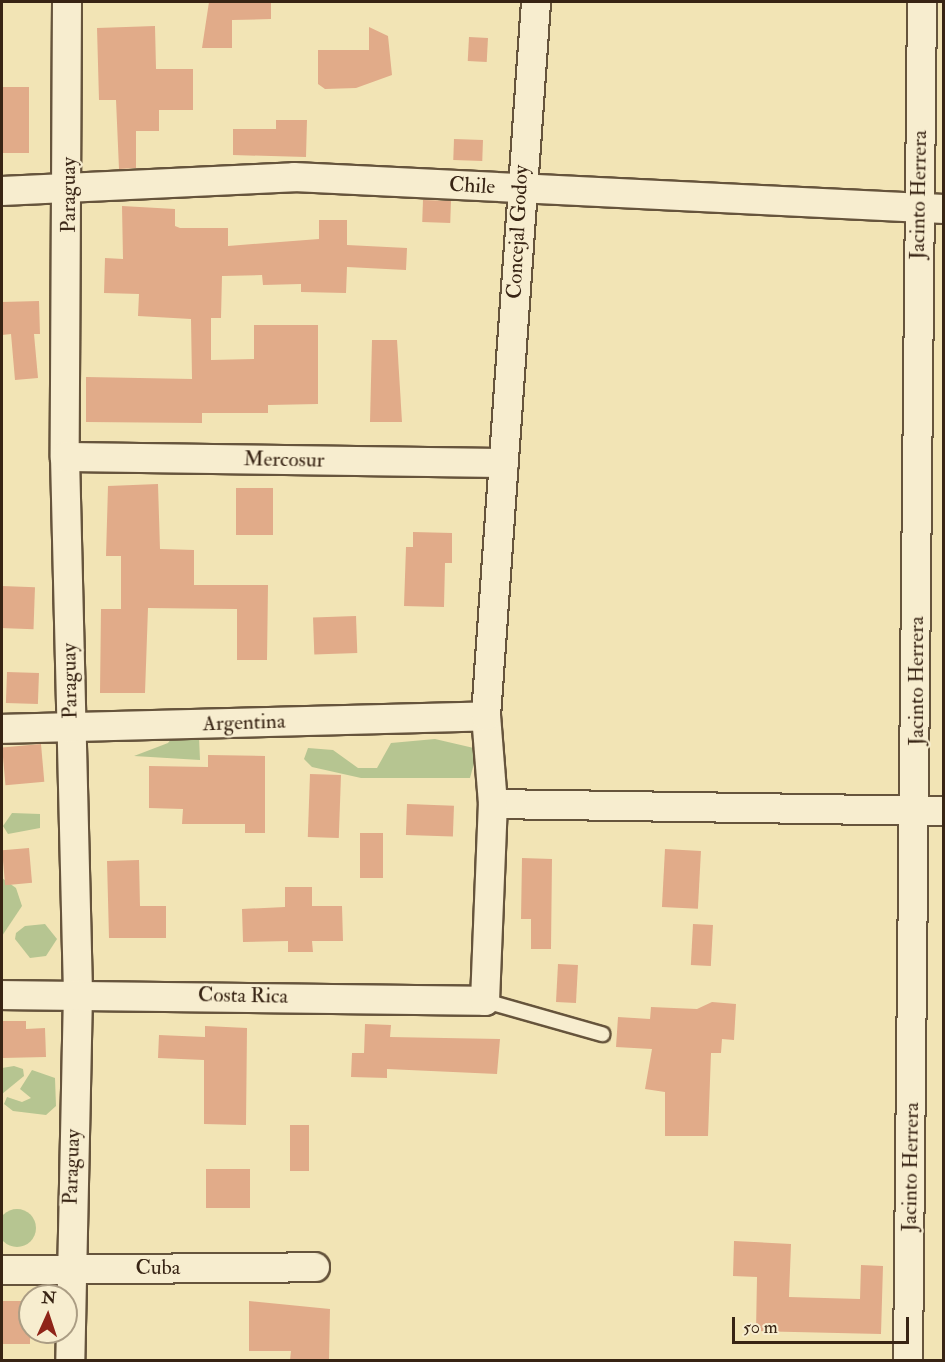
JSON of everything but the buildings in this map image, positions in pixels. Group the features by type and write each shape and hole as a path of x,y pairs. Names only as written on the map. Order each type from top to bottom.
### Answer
{"street":[{"name":"Paraguay","path":"67,2 70,190 65,457 78,993 68,1268 70,1360"},
{"name":"Concejal Godoy","path":"485,1002 493,804 486,716 504,463 519,189 536,2"},
{"name":"Jacinto Herrera","path":"908,1360 930,810 931,209 922,2"},
{"name":"Chile","path":"2,191 70,190 294,177 931,209"},
{"name":"Mercosur","path":"65,457 504,463"},
{"name":"Argentina","path":"2,729 486,716"},
{"path":"493,804 930,810"},
{"name":"Costa Rica","path":"2,995 78,993 485,1002"},
{"name":"Cuba","path":"2,1270 315,1267"}],"lane":[{"path":"485,1002 602,1034"}],"green space":[{"path":"175,734 199,737 200,760 134,756 168,743"},
{"path":"435,739 478,749 470,778 361,778 312,767 304,759 308,748 333,750 358,768 377,768 391,743"},
{"path":"12,813 40,814 40,828 8,834 3,826"},
{"path":"2,878 16,888 22,906 2,936"},
{"path":"45,924 57,939 46,956 30,958 15,939 16,933 25,926"},
{"path":"14,1066 23,1069 24,1076 2,1094 2,1068"},
{"path":"32,1070 55,1078 56,1106 46,1115 13,1111 4,1104 7,1097 22,1102 31,1098 20,1089"},
{"path":"17,1209 30,1215 36,1228 30,1241 17,1247 4,1241 -2,1228 4,1215"}]}
